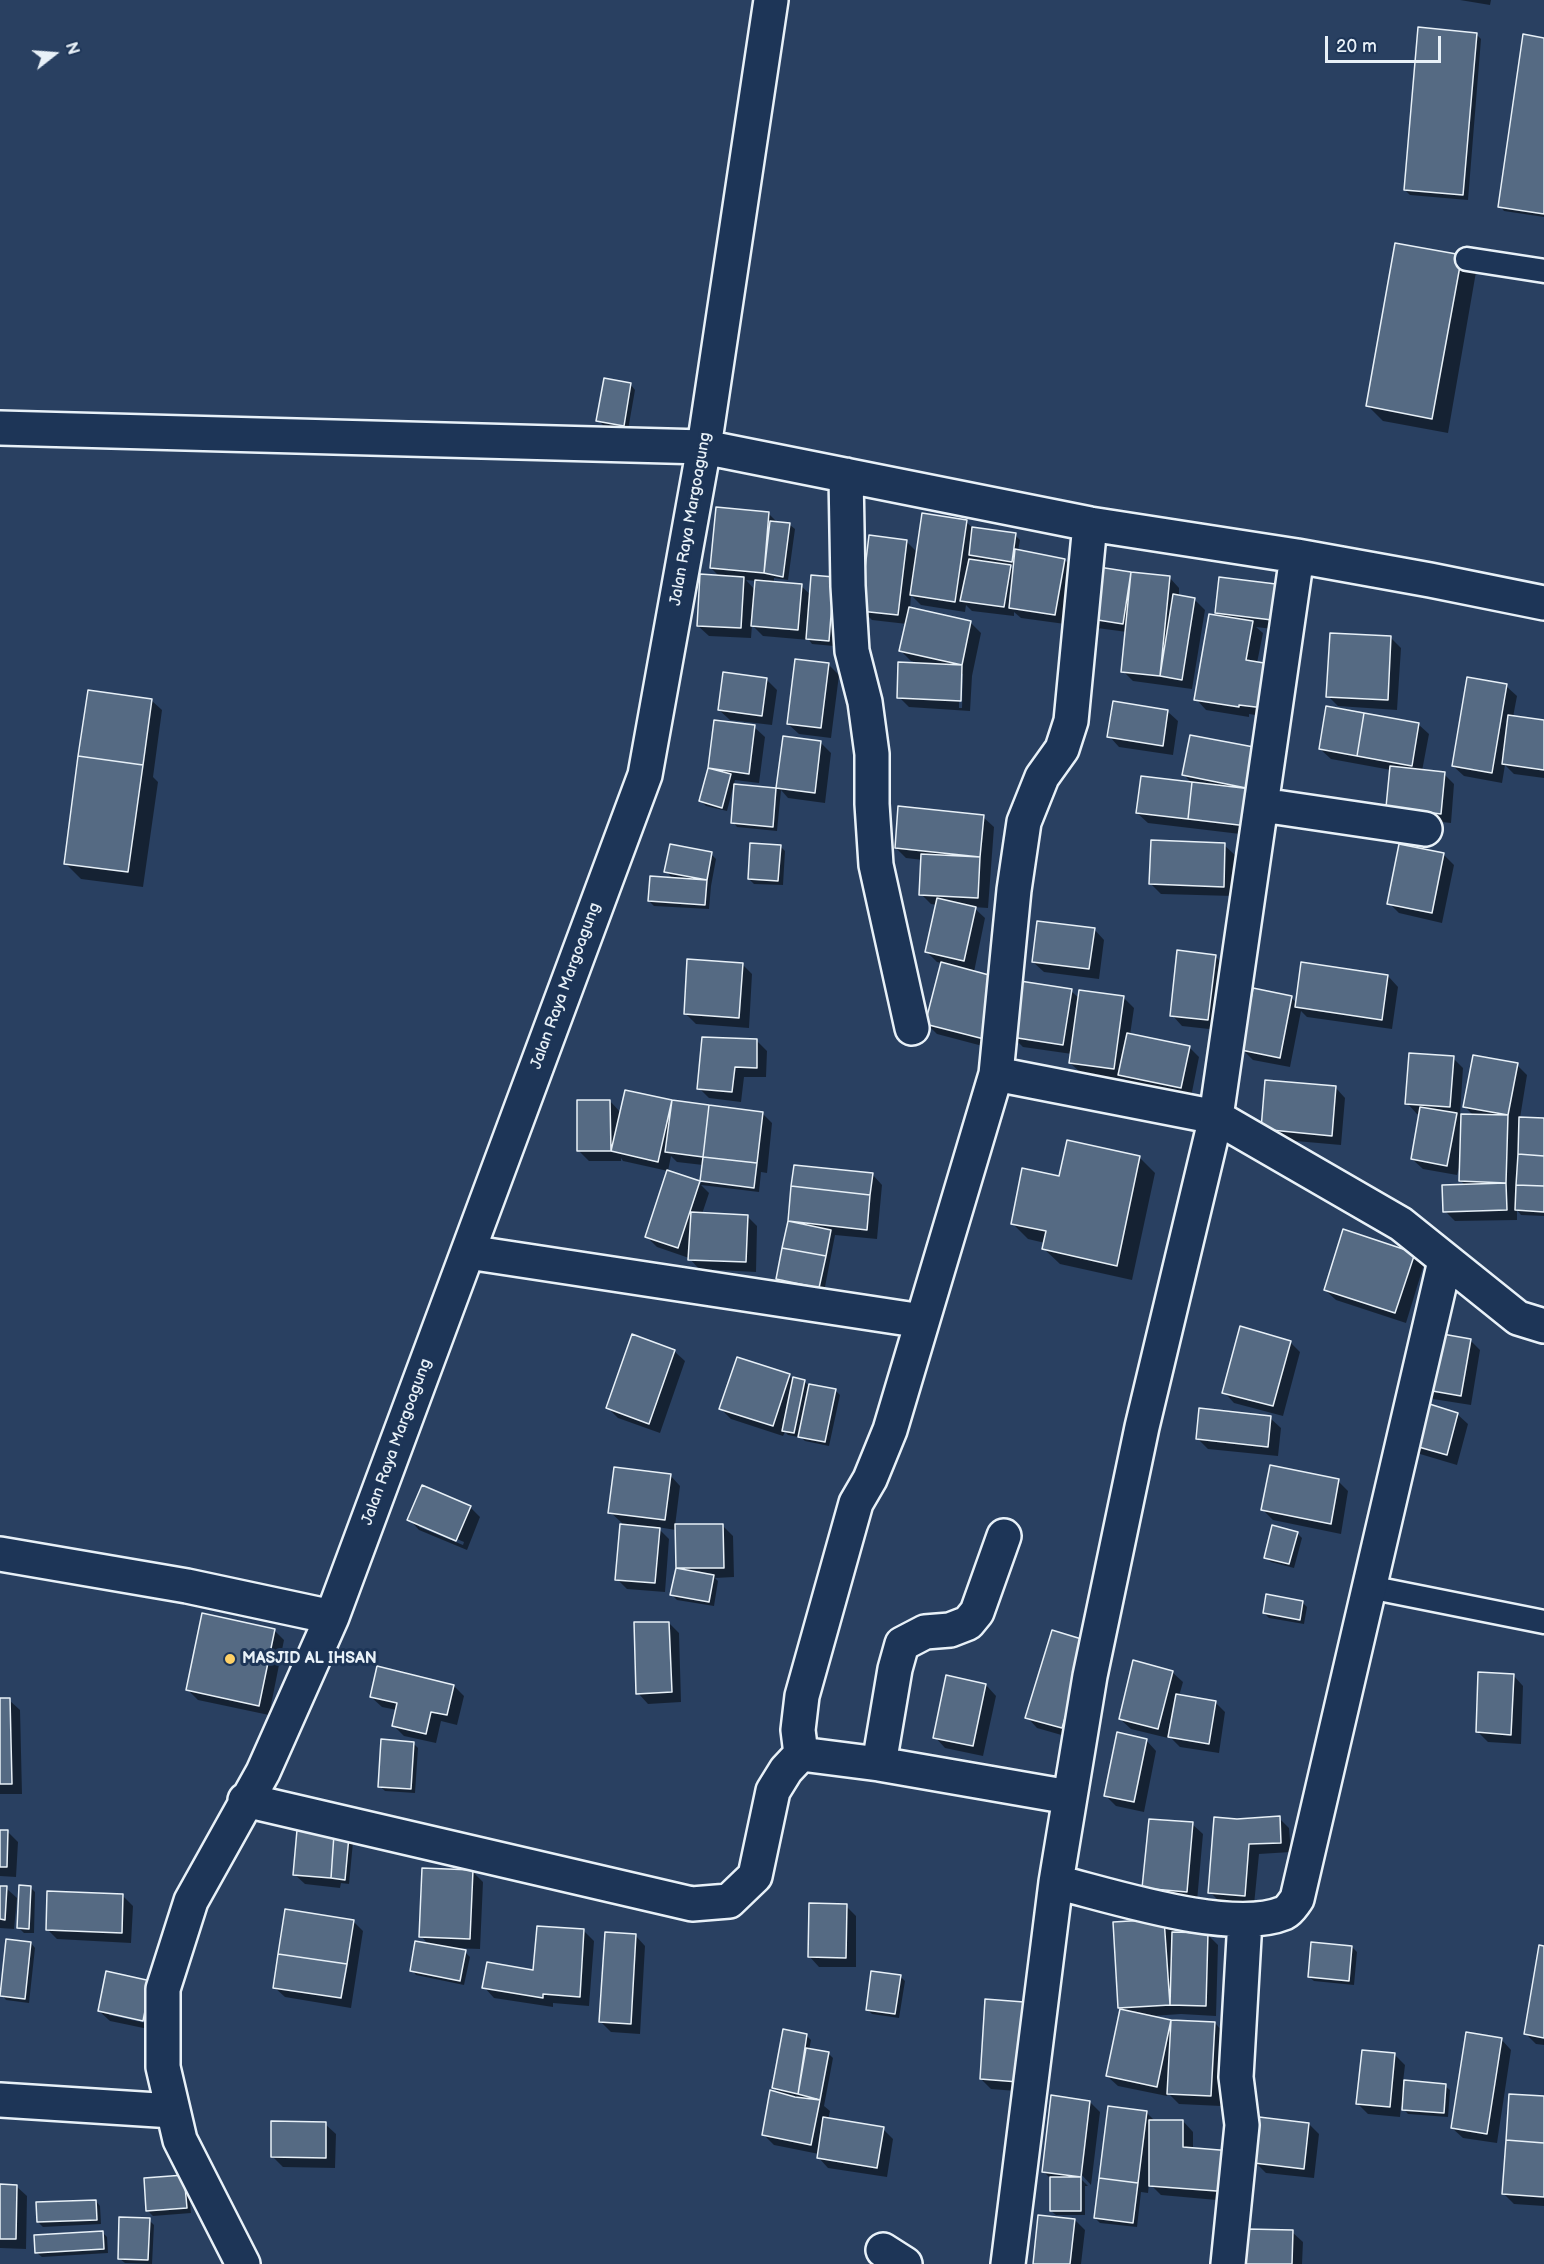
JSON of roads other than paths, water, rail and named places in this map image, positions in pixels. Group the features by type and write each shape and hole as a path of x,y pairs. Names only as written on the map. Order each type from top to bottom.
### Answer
{"street":[{"name":"Jalan Raya Margoagung","path":"243,2264 180,2140 163,2067 163,1989 191,1901 245,1800 263,1772 332,1617 645,775 704,447 771,0"},
{"path":"0,428 704,447 1090,524 1298,556 1544,603"},
{"path":"846,475 852,651 865,702 872,754 876,866 912,1028"},
{"path":"801,1754 798,1730 802,1696 863,1491 890,1430 996,1074 1014,890 1024,822 1042,777 1062,749 1071,722 1090,524"},
{"path":"1008,2264 1056,1882 1090,1676 1142,1427 1216,1117 1298,556"},
{"path":"1262,805 1425,829"},
{"path":"996,1074 1216,1117 1401,1224 1445,1262 1518,1318 1544,1326"},
{"path":"468,1252 922,1321"},
{"path":"1056,1882 1186,1914 1245,1920 1287,1912 1297,1899 1445,1262"},
{"path":"879,1764 895,1669 902,1644 925,1632 950,1630 968,1623 978,1612 1004,1536"},
{"path":"0,1554 187,1586 332,1617"},
{"path":"801,1754 879,1764 1070,1797"},
{"path":"245,1800 692,1904 729,1901 755,1876 773,1791 786,1770 801,1754"},
{"path":"1228,2264 1242,2125 1236,2077 1245,1920"},
{"path":"0,2100 173,2111"}],"lane":[{"path":"1467,259 1544,271"},
{"path":"1369,1587 1544,1622"}],"place":[{"name":"MASJID AL IHSAN","path":"230,1659"}]}
